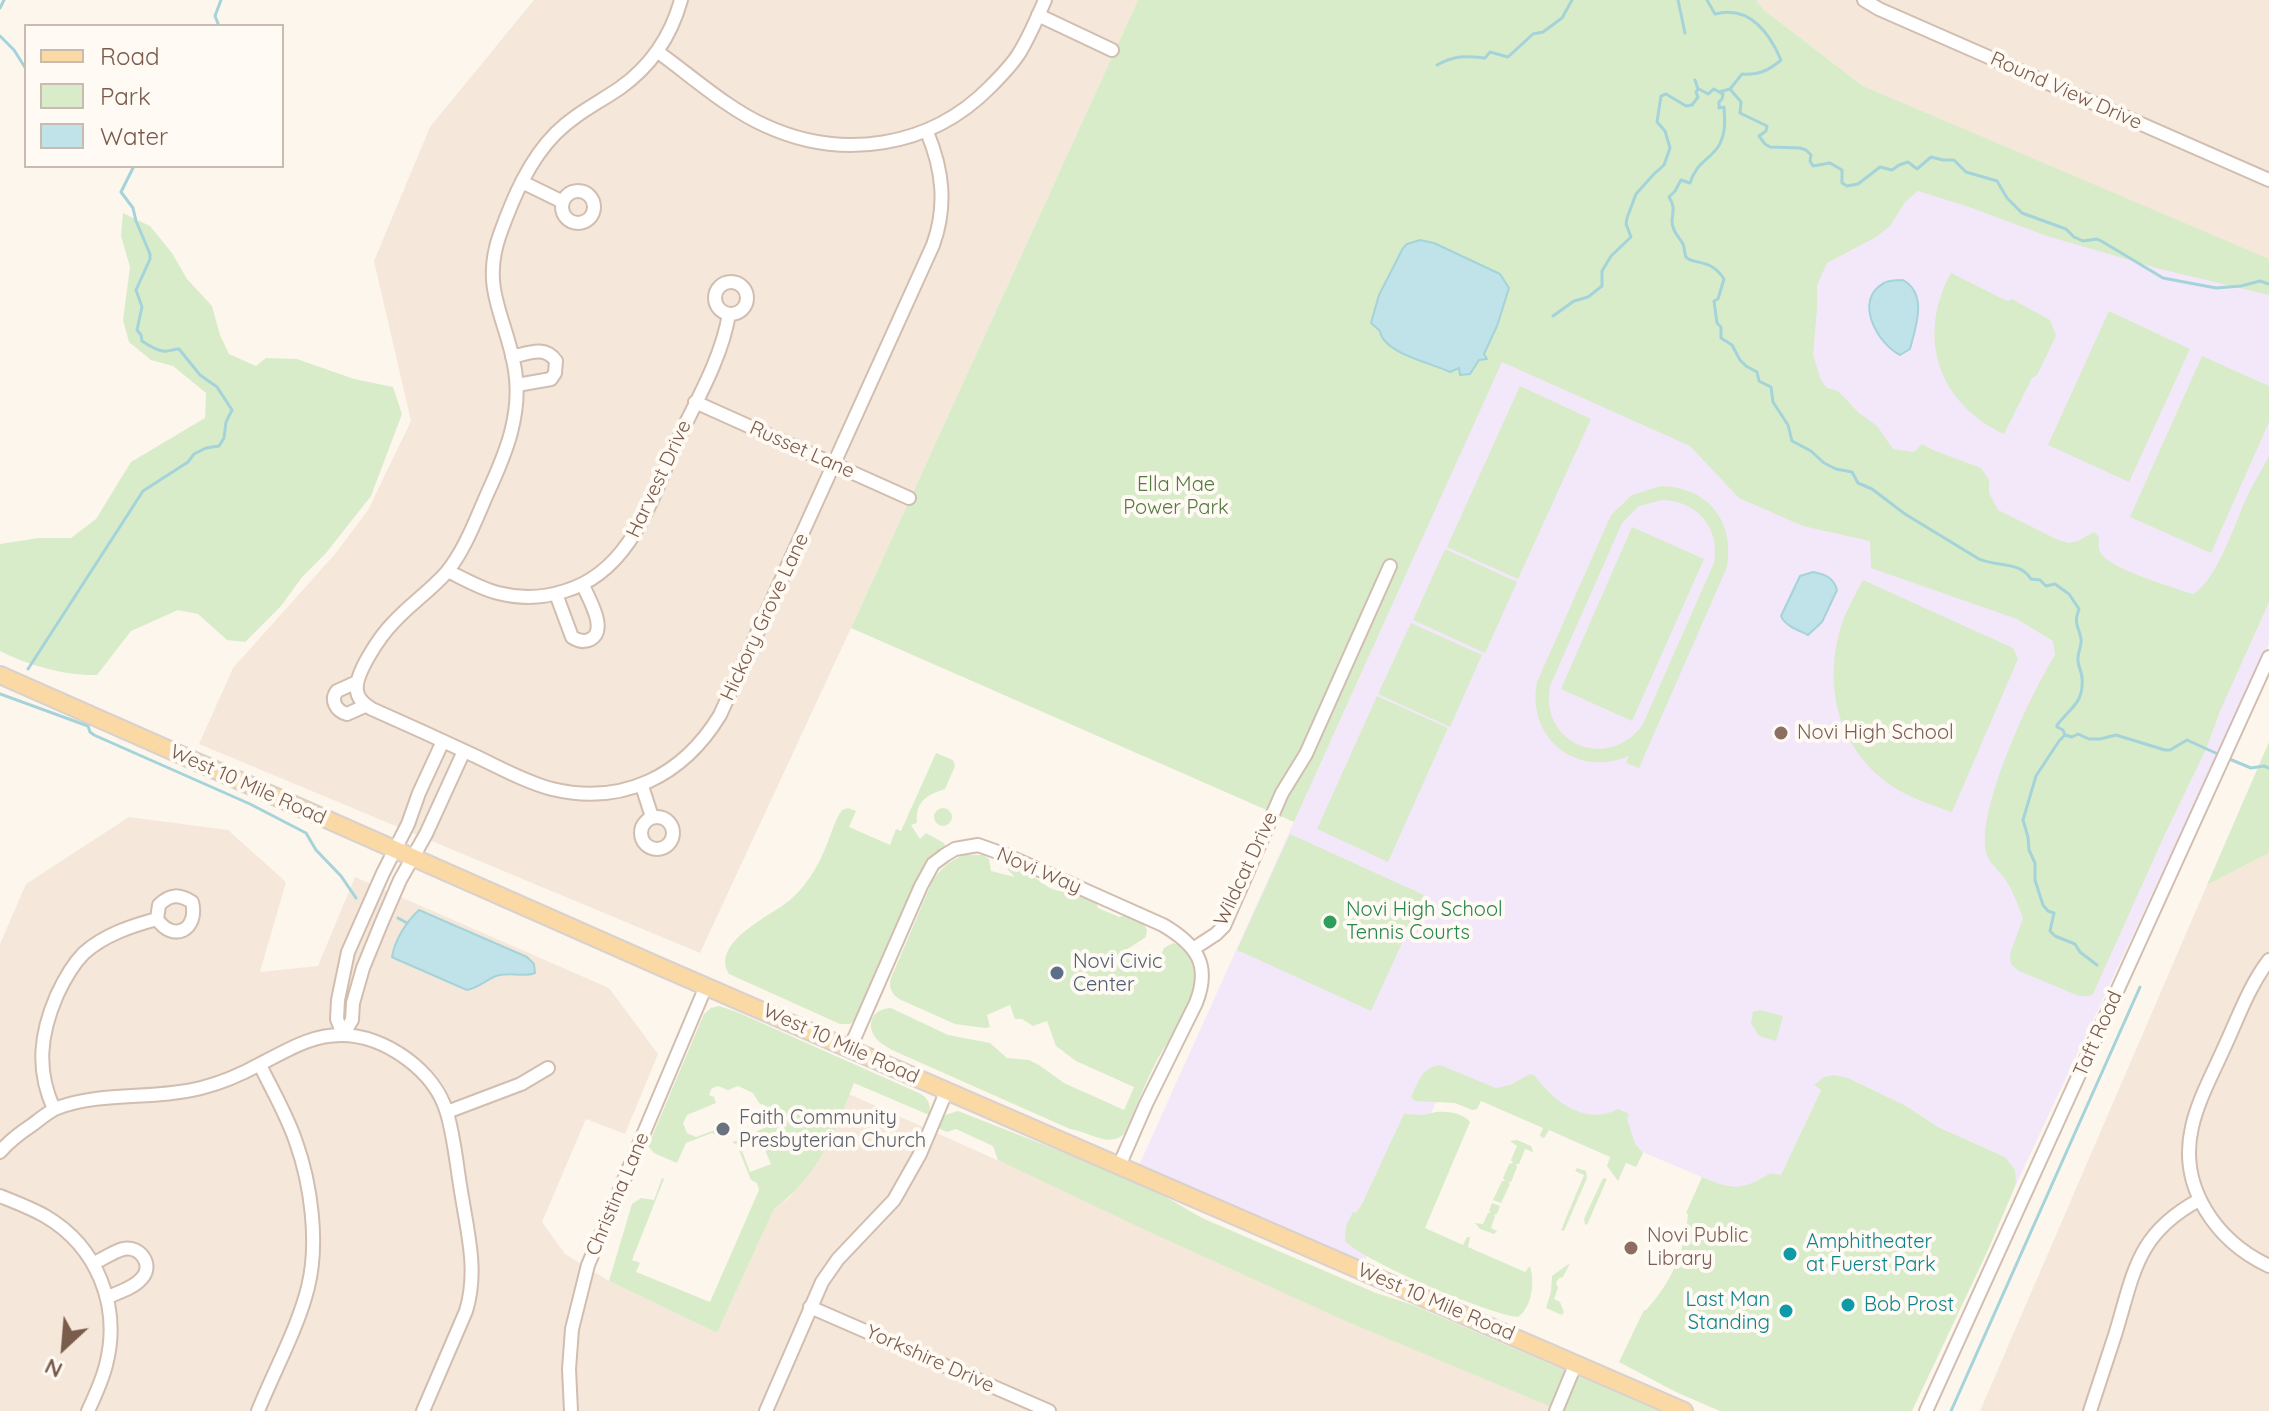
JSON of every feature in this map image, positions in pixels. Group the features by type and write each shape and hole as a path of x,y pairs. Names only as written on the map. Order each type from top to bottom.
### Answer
{"main road":[{"name":"West 10 Mile Road","path":"0,675 1684,1411"}],"street":[{"path":"357,688 337,691 334,699 339,710 347,714 365,706 357,688 363,667 391,625 448,571 465,542 506,451 514,420 517,385 512,357 495,303 493,266 500,235 522,182 554,135 577,115 624,86 658,52 676,20 681,0"},
{"path":"658,52 750,118 798,138 846,146 868,146 927,132 974,104 1018,56 1045,0"},
{"name":"Round View Drive","path":"1864,0 2269,180"},
{"path":"1038,15 1112,50"},
{"name":"Hickory Grove Lane","path":"365,706 536,784 570,792 595,794 642,786 687,757 720,715 937,236 942,181 927,132"},
{"path":"522,182 563,202"},
{"name":"Harvest Drive","path":"448,571 501,594 538,598 583,585 611,565 634,535 713,362 729,314"},
{"path":"512,357 543,351 550,353 556,361 551,379 517,385"},
{"name":"Russet Lane","path":"695,402 909,498"},
{"name":"Wildcat Drive","path":"1193,949 1224,926 1282,793 1306,754 1390,566"},
{"path":"556,594 572,637 580,641 589,640 597,632 598,624 583,585"},
{"name":"Taft Road","path":"1926,1411 2269,657"},
{"path":"343,1035 337,1019 338,1000 348,952 443,741"},
{"path":"343,1035 352,1020 353,1003 363,968 381,924 464,751"},
{"path":"642,786 652,817"},
{"path":"419,793 440,803"},
{"name":"Novi Way","path":"850,1048 927,875 933,864 955,849 978,845 1006,855 1163,925 1193,949"},
{"path":"364,916 381,924"},
{"path":"54,1109 45,1084 41,1051 49,1014 62,985 72,967 97,943 115,933 157,919"},
{"path":"1119,1166 1201,988 1201,960 1193,949"},
{"path":"2269,960 2249,992 2194,1118 2189,1161 2199,1200 2225,1236 2246,1254 2269,1266"},
{"name":"Christina Lane","path":"571,1411 569,1369 572,1329 588,1265 706,986"},
{"path":"0,1152 8,1141 54,1109 93,1099 158,1095 202,1088 314,1039 343,1035 375,1043 401,1055 430,1081 447,1112 470,1247 472,1284 466,1311 423,1411"},
{"path":"258,1411 301,1308 308,1287 313,1247 308,1194 297,1143 260,1065"},
{"path":"447,1112 521,1084 548,1068"},
{"path":"766,1411 822,1282 832,1266 888,1208 900,1190 920,1154 947,1090"},
{"path":"0,1196 44,1215 76,1240 94,1263 108,1297 111,1328 108,1356 88,1411"},
{"path":"2090,1411 2126,1292 2143,1250 2178,1212 2199,1200"},
{"path":"94,1263 123,1249 140,1253 146,1263 146,1273 139,1282 108,1297"},
{"name":"Yorkshire Drive","path":"810,1307 1049,1411"},
{"path":"1556,1411 1576,1363"}],"shaded area":[{"path":"534,0 1138,0 700,953 199,744 233,668 335,554 368,510 411,421 374,261 430,127"},
{"path":"1756,0 2269,0 2269,262 1863,86 1764,10"},
{"name":"Novi High School","path":"1863,86 2269,263 2269,644 2014,1189 2016,1182 2005,1157 1938,1127 1906,1106 1814,1086 1821,1089 1781,1176 1770,1173 1753,1184 1737,1188 1723,1186 1450,1071 1361,1269 1136,1172 1502,361"},
{"path":"129,817 228,830 286,882 260,972 318,966 355,877 609,988 658,1054 625,1134 586,1119 542,1222 565,1254 609,1281 717,1333 774,1209 790,1197 839,1122 849,1094 997,1160 1606,1411 0,1411 0,944 26,884"},
{"path":"2269,853 2269,1411 1980,1411 2207,885"}],"green space":[{"name":"Ella Mae Power Park","path":"1138,0 1756,0 1764,10 1863,86 2269,259 2269,295 2160,269 2047,236 1918,191 1905,202 1890,226 1827,263 1817,285 1813,355 1821,380 1877,426 1893,449 1914,452 1922,444 1981,468 1989,480 1989,493 1998,510 2069,543 2094,532 2099,537 2103,556 2145,578 2193,594 2201,588 2216,566 2269,456 2269,602 2207,747 2093,994 2079,996 2019,971 2011,964 2010,954 2023,918 2008,884 1987,855 1985,836 1988,812 1996,784 2020,724 2055,655 2053,641 2017,619 1871,568 1870,541 1803,526 1739,498 1690,446 1502,362 1294,822 851,628"},
{"path":"123,213 150,226 172,253 187,279 212,306 229,354 256,366 266,358 297,359 354,379 393,387 402,414 371,496 281,606 245,642 227,640 198,614 178,610 131,631 97,675 72,674 22,661 0,651 0,544 39,538 71,538 96,519 131,462 205,418 206,393 173,366 151,360 129,342 123,320 130,267 121,236"},
{"path":"1951,273 2007,301 2012,299 2050,320 2056,336 2004,434 1981,421 1963,405 1949,386 1940,366 1935,344 1935,321"},
{"path":"2109,311 2190,349 2129,482 2048,445"},
{"path":"2202,356 2269,386 2269,422 2211,553 2130,517"},
{"path":"1520,386 1591,419 1518,579 1447,547"},
{"path":"1661,486 1678,488 1705,500 1722,521 1728,550 1727,567 1639,768 1626,763 1629,756 1609,762 1591,762 1559,748 1547,736 1539,720 1536,702 1537,682 1611,515 1632,495","holes":["1662,500 1696,511 1710,528 1715,550 1714,563 1642,726 1627,740 1611,747 1594,749 1578,745 1565,736 1555,723 1549,706 1550,686 1622,523 1639,506"]},
{"path":"1632,527 1704,559 1632,721 1561,689"},
{"path":"1445,549 1517,582 1485,653 1413,620"},
{"path":"1863,580 2013,648 2018,659 1952,812 1906,794 1880,777 1851,742 1842,721 1836,700 1835,654 1844,617"},
{"path":"1411,623 1482,655 1450,727 1378,694"},
{"path":"1377,696 1448,728 1388,862 1317,829"},
{"path":"2269,742 2269,853 2207,885"},
{"path":"936,753 953,760 955,766 945,789 920,804 917,823 911,825 920,839 926,833 944,843 946,848 859,1016 850,1024 840,1024 729,974 725,962 728,951 745,931 802,888 820,860 842,810 848,808 856,811 849,827 890,845 896,829 901,831"},
{"path":"939,808 947,808 952,817 950,824 939,826 934,821 934,813"},
{"name":"Novi High School Tennis Courts","path":"1290,834 1424,895 1371,1011 1237,950"},
{"path":"965,855 983,855 989,859 991,871 1015,877 1007,869 1018,868 1048,887 1073,891 1096,902 1098,908 1143,923 1147,930 1146,937 1126,950 1131,965 1147,959 1146,954 1153,955 1158,965 1163,964 1161,955 1164,948 1173,943 1183,947 1188,955 1194,977 1189,1004 1154,1066 1124,1134 1118,1138 1105,1139 1070,1129 892,1050 875,1037 871,1026 873,1017 880,1010 891,1008 948,1035 990,1043 1007,1058 1029,1060 1064,1083 1124,1110 1134,1087 1076,1061 1056,1046 1047,1021 1033,1026 1022,1019 1015,1019 1010,1005 987,1015 990,1027 955,1024 899,999 893,993 891,978 932,882 946,866"},
{"path":"719,1006 921,1094 928,1100 930,1109 929,1115 854,1083 832,1136 814,1167 790,1196 774,1209 717,1333 609,1281 632,1204 641,1198 654,1200 662,1178 664,1179 632,1260 640,1263 636,1272 710,1302 759,1190 757,1183 751,1180 737,1145 732,1142 738,1140 750,1172 771,1164 757,1131 764,1128 768,1120 766,1106 759,1103 753,1093 738,1086 728,1090 718,1086 712,1088 709,1095 714,1097 716,1103 687,1115 683,1123 687,1133 696,1137 715,1130 718,1136 712,1133 686,1143 677,1163 654,1153 648,1146 704,1014"},
{"path":"1760,1010 1783,1016 1776,1041 1759,1036 1751,1023 1753,1012"},
{"path":"1440,1065 1496,1088 1510,1085 1530,1074 1560,1101 1581,1113 1605,1114 1618,1109 1629,1114 1627,1119 1635,1144 1643,1153 1636,1167 1626,1163 1618,1181 1607,1166 1610,1157 1549,1130 1542,1138 1543,1128 1481,1101 1477,1109 1472,1110 1455,1103 1415,1101 1411,1097 1421,1076"},
{"path":"1834,1075 1848,1078 1906,1106 1938,1127 2005,1157 2015,1170 2014,1189 1988,1250 1912,1411 1720,1411 1619,1362 1644,1310 1663,1289 1675,1266 1684,1241 1686,1213 1702,1177 1737,1187 1770,1173 1781,1175 1821,1090 1814,1085 1824,1077"},
{"path":"958,1111 1096,1165 1159,1193 1202,1218 1660,1411 1561,1411 1348,1322 998,1160 993,1146 956,1129 947,1132 938,1128 945,1115"},
{"path":"1455,1113 1470,1122 1425,1228 1463,1245 1470,1237 1468,1247 1525,1272 1530,1266 1531,1294 1518,1317 1481,1307 1428,1286 1376,1261 1345,1241 1346,1226 1353,1212 1356,1213 1362,1204 1404,1114"},
{"path":"1517,1140 1531,1146 1533,1152 1525,1149 1501,1203 1493,1200 1502,1181 1505,1181 1503,1178 1509,1164 1513,1163 1511,1160 1517,1146 1510,1141"},
{"path":"1577,1168 1586,1171 1587,1178 1564,1231 1561,1230 1584,1175 1575,1171"},
{"path":"1603,1178 1607,1179 1587,1225 1584,1219"},
{"path":"1492,1203 1500,1206 1497,1214 1493,1215 1491,1228 1497,1231 1494,1234 1480,1229 1475,1223 1483,1224 1488,1213 1491,1213"},
{"path":"1570,1263 1556,1283 1558,1288 1554,1299 1560,1302 1564,1312 1562,1315 1546,1308 1552,1276"}],"water":[{"path":"1420,240 1434,243 1500,274 1509,288 1484,354 1487,359 1479,360 1470,374 1460,375 1459,368 1450,372 1398,351 1383,339 1371,323 1379,295 1403,248"},
{"path":"1903,280 1915,293 1918,311 1910,349 1900,355 1883,341 1869,310 1875,290 1886,282"},
{"path":"1813,572 1828,577 1837,590 1822,622 1808,635 1789,625 1781,616 1800,576"},
{"path":"419,910 527,957 534,964 535,973 501,975 467,990 392,957 402,931"}],"waterway":[{"path":"0,8 4,0"},
{"path":"218,24 215,16 221,0"},
{"path":"1437,65 1460,57 1485,58 1490,52 1508,57 1533,34 1543,32 1562,18 1572,0"},
{"path":"1678,0 1685,33"},
{"path":"1707,0 1715,14 1738,13 1756,23 1781,60 1763,72 1742,74 1730,89 1719,92 1723,94 1719,108 1724,107 1725,117 1721,142 1702,163 1690,183 1681,180 1669,197 1673,206 1673,228 1683,244 1686,257 1713,267 1724,279 1718,299 1714,301 1721,338 1732,345 1746,366 1757,372 1759,381 1771,387 1773,402 1788,425 1792,441 1811,451 1824,463 1852,472 1858,483 1979,559 2021,569 2031,579 2040,580 2046,586 2055,584 2069,594 2079,609 2076,622 2081,642 2078,660 2082,686 2076,704 2057,725 2065,735"},
{"path":"0,36 24,66"},
{"path":"1553,316 1602,286 1602,271 1611,256 1631,237 1626,224 1636,194 1664,165 1670,148 1665,131 1657,122 1661,96 1666,94 1686,106 1692,105 1698,97 1695,80"},
{"path":"1699,89 1708,94 1714,89 1719,92"},
{"path":"1730,89 1741,102 1740,113 1767,126 1759,136 1765,144 1806,150 1811,155 1813,166 1830,163 1842,170 1842,183 1847,186 1858,184 1880,167 1892,170 1908,162 1917,169 1931,157 1954,160 1966,172 1997,181 2007,198 2022,213 2066,229 2083,241 2097,239 2163,278 2216,288 2260,281 2269,284"},
{"path":"28,669 143,491 188,462 194,454 219,446 232,410 217,387 200,375 179,349 165,351 154,348 142,341 137,330 142,307 136,290 150,254 133,208 121,192 133,168"},
{"path":"0,694 88,726 94,735 250,804 306,833 316,850 341,876 356,898"},
{"path":"2097,965 2075,944 2050,931 2054,913 2043,905 2023,820 2036,776 2065,735 2072,737 2078,734 2089,739 2116,735 2165,750 2187,740 2220,755"},
{"path":"2227,758 2251,768 2269,768"},
{"path":"398,918 407,923"},
{"path":"1951,1411 2140,987"}],"place":[{"name":"Novi High School","path":"1781,733"},
{"name":"Novi High School Tennis Courts","path":"1330,922"},
{"name":"Novi Civic Center","path":"1057,973"},
{"name":"Faith Community Presbyterian Church","path":"723,1129"},
{"name":"Novi Public Library","path":"1631,1248"},
{"name":"Amphitheater at Fuerst Park","path":"1790,1254"},
{"name":"Bob Prost","path":"1848,1305"},
{"name":"Last Man Standing","path":"1786,1311"}]}
